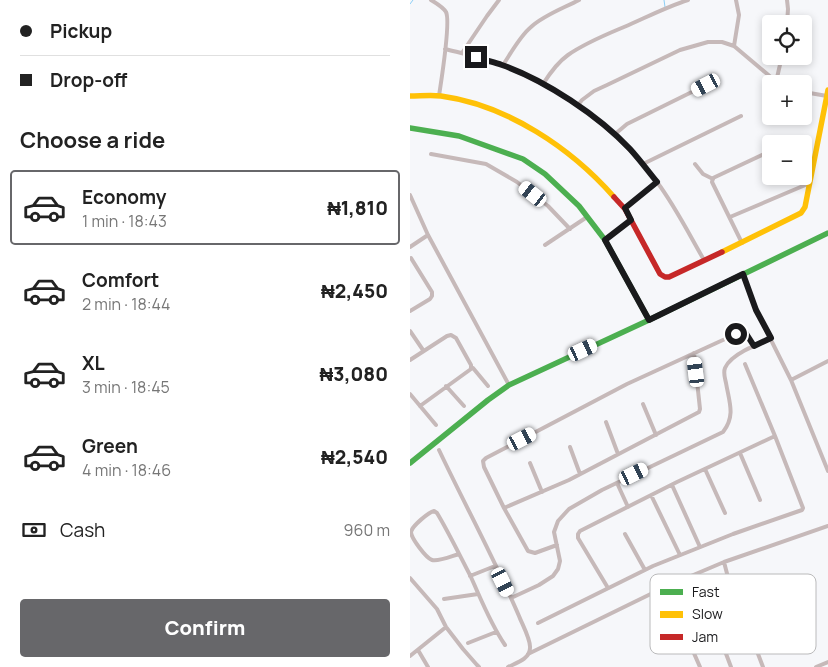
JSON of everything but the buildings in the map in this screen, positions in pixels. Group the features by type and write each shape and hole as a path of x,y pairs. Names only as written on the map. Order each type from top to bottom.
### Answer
{"street":[{"path":"431,0 446,12 448,18 439,96"},
{"path":"462,53 499,0"},
{"path":"503,65 530,27 545,17 579,0"},
{"path":"543,84 554,68 567,55 670,6 688,0"},
{"path":"734,46 739,15 736,0"},
{"path":"787,0 788,15"},
{"path":"578,105 594,91 680,50 708,42 722,42 734,46 768,75"},
{"path":"445,50 503,65 543,84 578,105 598,120 629,148 657,182 704,260"},
{"path":"614,135 627,124 706,85"},
{"path":"812,92 827,93 812,172"},
{"path":"410,96 439,96 479,105 528,126 564,150 601,182 625,208 660,274 665,277 669,277 742,243 801,213 805,207 810,185"},
{"path":"643,164 741,116"},
{"path":"410,128 459,136 523,159 546,174 579,206 605,240 649,320"},
{"path":"431,154 486,164 517,182 548,206 570,228"},
{"path":"713,179 762,155"},
{"path":"695,164 703,174 713,179"},
{"path":"713,179 712,182 742,243"},
{"path":"625,208 657,182"},
{"path":"730,217 805,185"},
{"path":"410,195 428,235 509,385"},
{"path":"545,245 587,217"},
{"path":"605,240 631,220"},
{"path":"410,463 509,385 649,320 828,233"},
{"path":"410,247 428,235"},
{"path":"410,311 432,296 432,292 411,258"},
{"path":"743,274 756,310 791,380 828,471"},
{"path":"410,331 423,350"},
{"path":"556,545 535,553 528,551 504,508 484,467 483,461 627,384 736,334 745,332 754,346"},
{"path":"410,360 423,350 451,335 456,338 471,367 488,386"},
{"path":"511,598 539,585 553,576 558,569 560,561 554,532 558,521 569,509 617,483 723,432 728,426 731,411 724,375 725,367 732,359 771,338"},
{"path":"504,508 580,474 699,412 694,353"},
{"path":"791,380 828,361"},
{"path":"538,624 645,570 732,534 802,510 803,508 776,436 745,364"},
{"path":"420,406 471,369 471,367"},
{"path":"446,386 464,406"},
{"path":"410,394 436,425"},
{"path":"643,404 656,435"},
{"path":"606,422 618,454"},
{"path":"608,588 578,538 580,531 776,436"},
{"path":"570,447 580,474"},
{"path":"439,450 511,598 530,644 530,649 525,658 508,667"},
{"path":"740,453 760,500"},
{"path":"530,463 542,492"},
{"path":"705,469 726,512"},
{"path":"617,483 628,507"},
{"path":"672,485 700,547"},
{"path":"651,495 680,555"},
{"path":"459,554 434,561 430,560 425,556 412,536 412,528 430,512 434,511 437,513 459,554 470,576 496,632 505,645"},
{"path":"696,574 724,562 828,526"},
{"path":"625,534 645,570"},
{"path":"724,562 727,574"},
{"path":"470,576 495,566"},
{"path":"410,578 437,609 446,627 468,656 480,667"},
{"path":"444,599 478,594"},
{"path":"528,654 650,594"},
{"path":"410,656 446,627"},
{"path":"468,643 496,632"},
{"path":"418,650 428,667"},
{"path":"694,654 700,667"},
{"path":"726,654 731,667"},
{"path":"758,654 763,667"},
{"path":"816,667 828,662"}],"waterway":[{"path":"410,4 413,0"},
{"path":"664,0 665,7"}],"traffic: fast":[{"path":"410,128 459,136 523,159 545,174 579,206 605,240 649,320"},
{"path":"410,463 509,385 649,320 828,233"}],"traffic: slow":[{"path":"722,252 801,213 805,207 828,90"},
{"path":"410,96 441,96 466,101 513,119 558,146 597,179 614,197"}],"traffic: jam":[{"path":"614,197 625,209 660,274 665,277 669,277 722,252"}],"route":[{"path":"476,57 503,65 543,84 578,105 629,148 657,182 625,208 631,220 605,240 649,320 743,274 756,310 771,338 754,346 745,332 736,334"}]}
